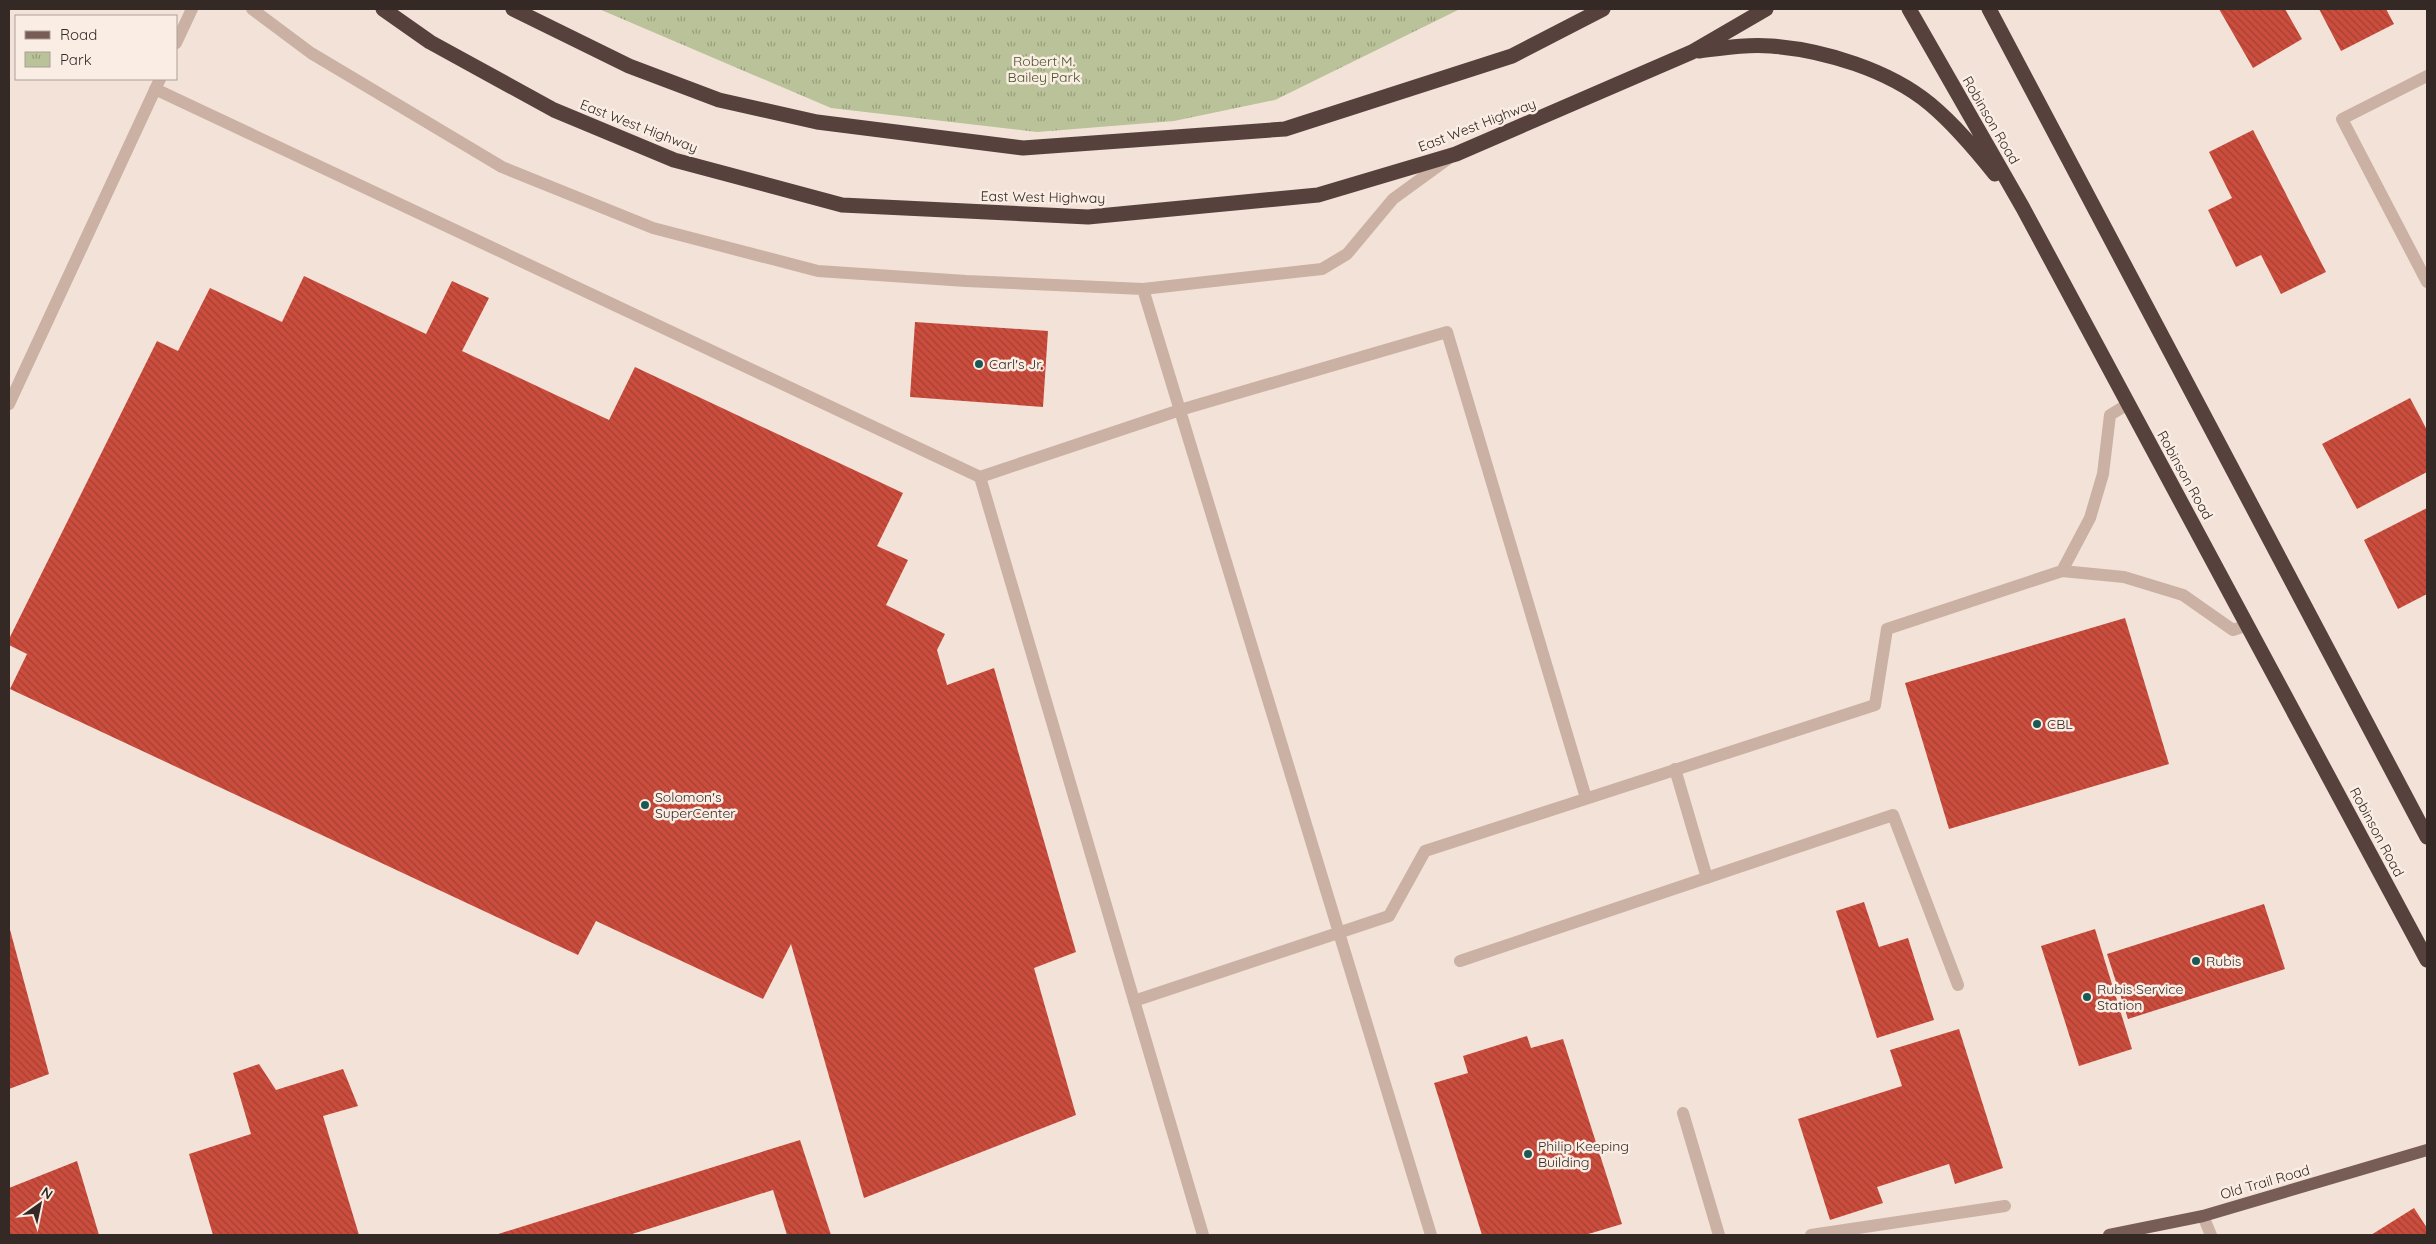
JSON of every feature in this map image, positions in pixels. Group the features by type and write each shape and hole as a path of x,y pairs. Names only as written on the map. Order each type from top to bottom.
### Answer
{"highway":[{"name":"East West Highway","path":"383,9 430,42 554,110 674,160 842,205 1088,217 1318,195 1456,154 1692,52 1766,9"},
{"path":"514,9 528,18 629,66 719,100 817,122 1023,148 1285,130 1512,56 1602,9"},
{"name":"Robinson Road","path":"1910,9 2023,208 2427,960"},
{"path":"1989,9 2427,837"},
{"path":"1692,52 1748,45 1803,50 1858,64 1900,84 1930,104 1968,140 2023,208"}],"main road":[{"name":"Old Trail Road","path":"2109,1235 2203,1216 2427,1150"}],"street":[{"path":"178,39 192,9"},
{"path":"252,9 312,53 502,166 653,228 818,271 966,281 1143,289 1322,269 1347,254 1393,199 1456,154"},
{"path":"2427,76 2342,119 2427,282"},
{"path":"9,404 157,84 980,476 1180,410 1447,332 1586,798"},
{"path":"1143,289 1431,1235"},
{"path":"2062,571 2090,518 2102,474 2110,415 2128,404"},
{"path":"980,476 1203,1235"},
{"path":"1134,1000 1389,916 1425,851 1875,705 1887,629 2062,571 2124,576 2183,595 2233,630 2248,625"},
{"path":"1675,769 1707,878"},
{"path":"1460,961 1893,815 1958,985"},
{"path":"1683,1113 1719,1235"},
{"path":"1810,1235 2006,1206"},
{"path":"2203,1216 2211,1235"}],"green space":[{"name":"Robert M. Bailey Park","path":"599,9 1460,9 1275,100 1174,121 1037,132 831,108"}],"building":[{"path":"2219,9 2285,9 2302,39 2253,68"},
{"path":"2319,9 2386,9 2394,24 2341,51"},
{"path":"2253,130 2326,272 2281,294 2261,255 2236,267 2208,210 2232,198 2209,152"},
{"name":"Solomon's SuperCenter","path":"304,276 426,334 452,281 489,298 462,351 609,420 635,367 903,493 877,546 908,560 886,605 945,634 937,650 947,685 994,668 1076,952 1034,968 1076,1115 864,1198 791,944 763,999 596,921 578,955 10,689 27,654 9,645 9,639 157,341 178,351 210,288 282,322"},
{"name":"Carl's Jr.","path":"915,322 1048,331 1043,407 910,397"},
{"path":"2410,398 2427,430 2427,472 2357,509 2322,444"},
{"path":"2427,508 2427,594 2398,609 2364,540"},
{"name":"CBL","path":"2125,618 2169,764 1949,829 1905,683"},
{"path":"1864,902 1879,947 1908,938 1934,1020 1877,1038 1836,911"},
{"name":"Rubis","path":"2264,904 2285,969 2128,1019 2107,954"},
{"path":"9,926 49,1074 9,1089"},
{"name":"Rubis Service Station","path":"2095,929 2132,1049 2079,1066 2041,946"},
{"path":"1959,1029 2003,1168 1955,1184 1949,1164 1877,1187 1883,1203 1830,1220 1798,1119 1902,1086 1890,1050"},
{"name":"Philip Keeping Building","path":"1527,1036 1531,1048 1563,1039 1622,1224 1585,1235 1482,1235 1434,1083 1468,1073 1463,1056"},
{"path":"259,1064 276,1090 343,1069 358,1106 323,1116 359,1235 213,1235 189,1154 251,1134 233,1073"},
{"path":"800,1140 831,1235 787,1235 773,1190 629,1235 495,1235"},
{"path":"77,1161 99,1235 9,1235 9,1188"},
{"path":"2414,1208 2427,1228 2427,1235 2371,1235"}],"place":[{"name":"Carl's Jr.","path":"979,364"},
{"name":"CBL","path":"2037,724"},
{"name":"Solomon's SuperCenter","path":"645,805"},
{"name":"Rubis","path":"2196,961"},
{"name":"Rubis Service Station","path":"2087,997"},
{"name":"Philip Keeping Building","path":"1528,1154"}]}
